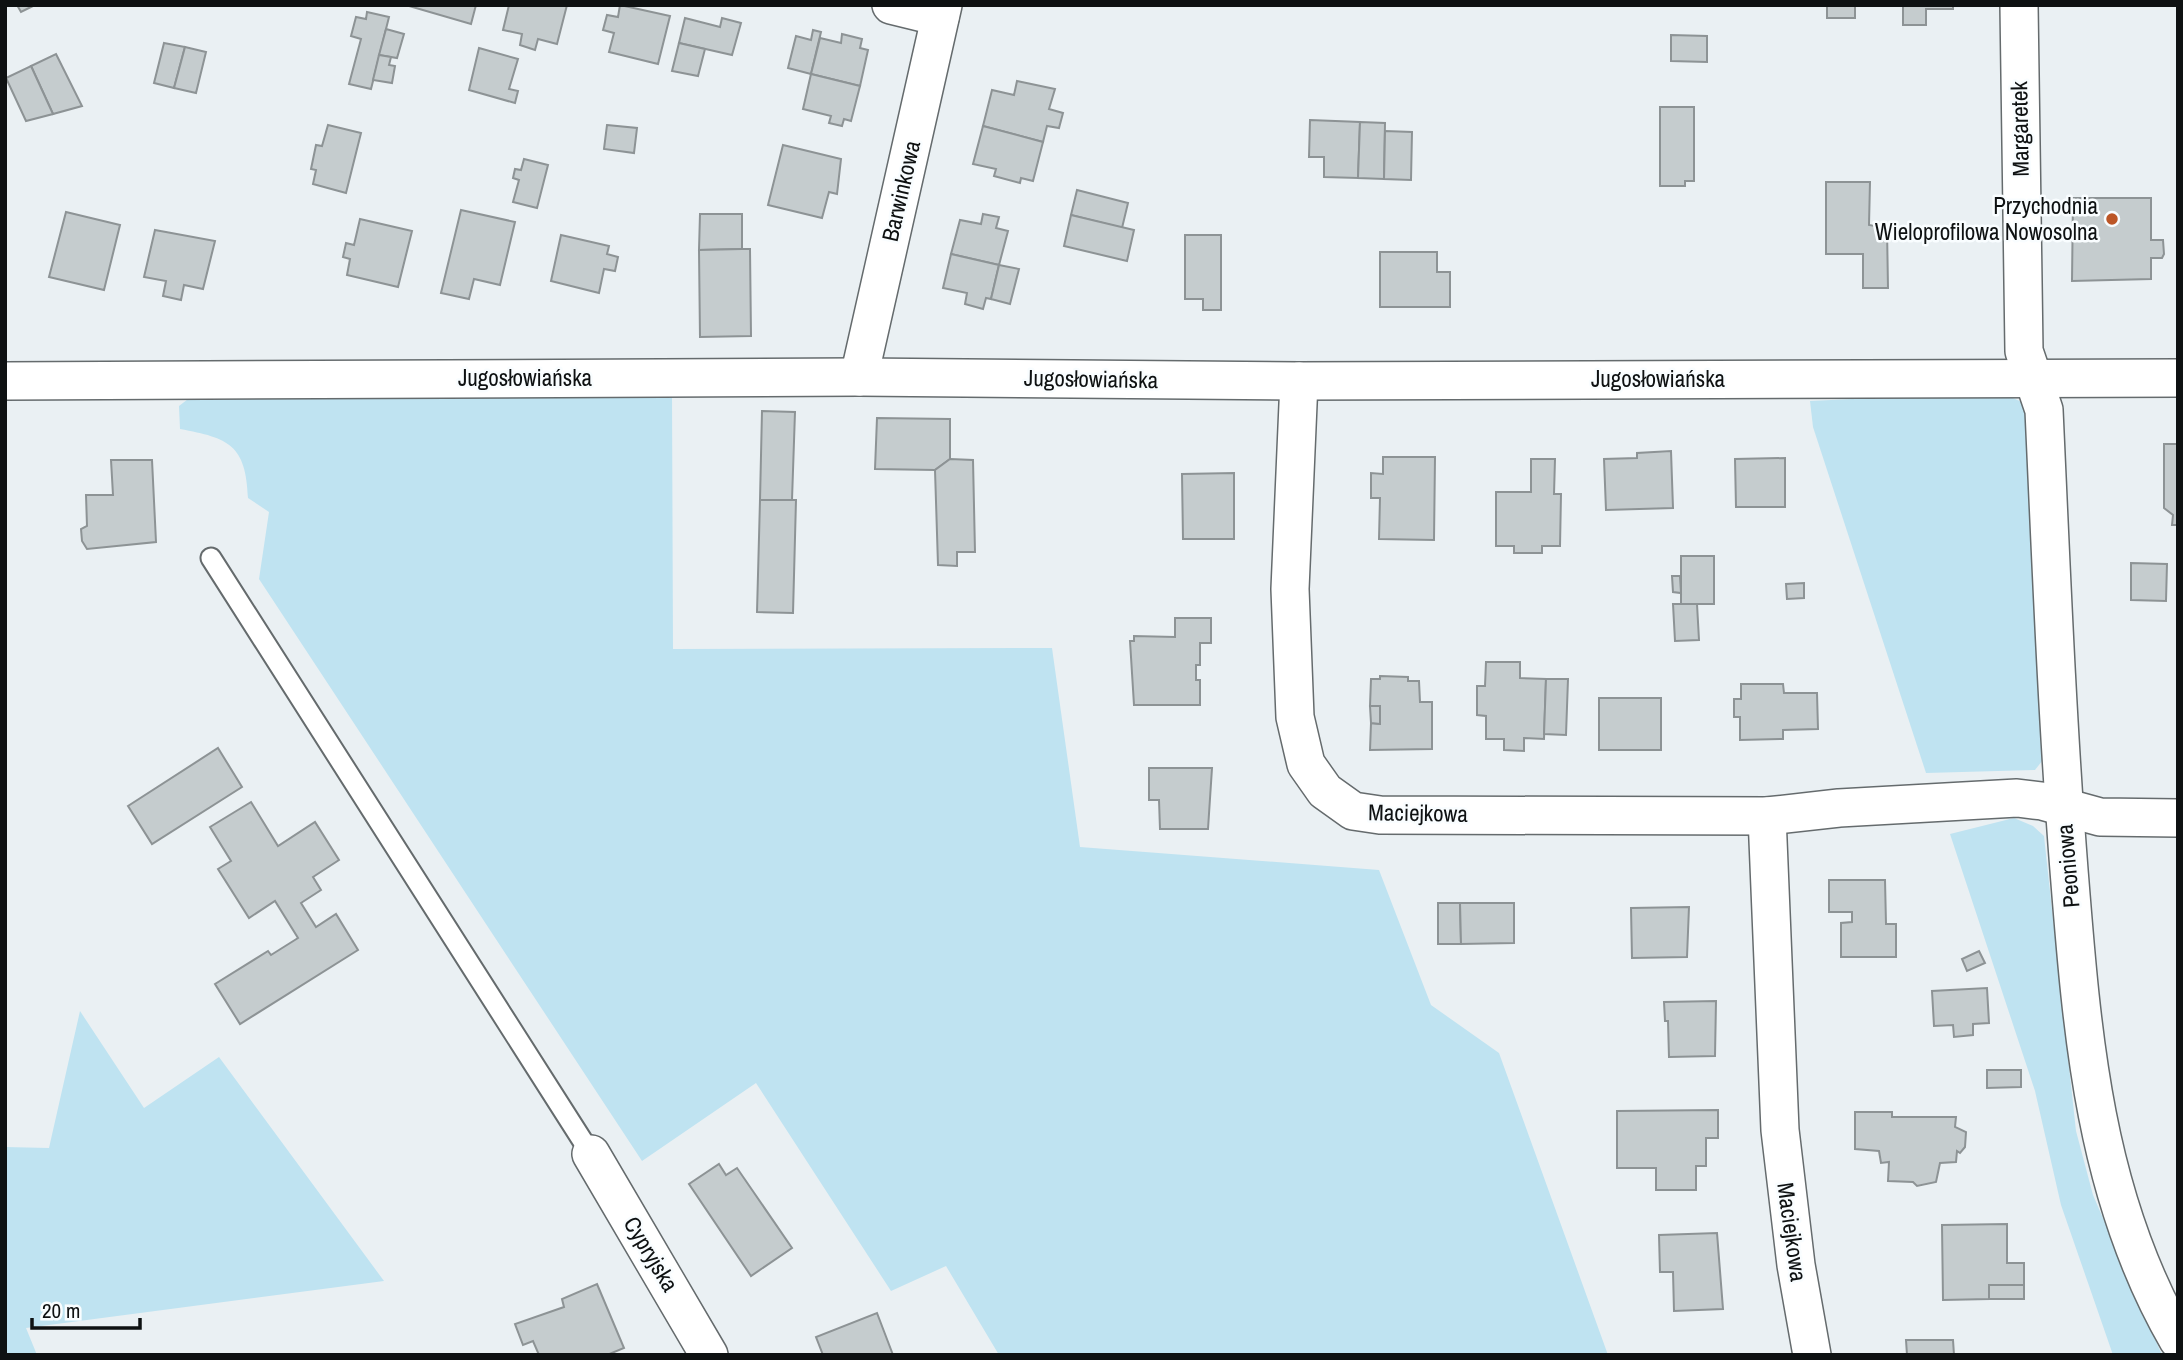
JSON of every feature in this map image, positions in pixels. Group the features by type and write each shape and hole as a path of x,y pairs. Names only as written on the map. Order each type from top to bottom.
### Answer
{"street":[{"path":"891,5 942,11"},
{"name":"Margaretek","path":"2019,5 2024,351 2032,378"},
{"name":"Barwinkowa","path":"859,377 942,11"},
{"name":"Jugosłowiańska","path":"5,381 859,377 1299,381 2178,377"},
{"name":"Peoniowa","path":"2032,378 2043,410 2064,808 2078,986 2094,1108 2121,1218 2151,1290 2178,1340"},
{"name":"Maciejkowa","path":"1299,381 1290,589 1295,717 1306,764 1325,791 1353,811 1380,815 1767,816 1839,808 2017,798 2042,801 2100,817 2178,818"},
{"name":"Maciejkowa","path":"1767,816 1780,1130 1796,1265 1812,1355"},
{"name":"Cypryjska","path":"591,1154 709,1355"}],"lane":[{"path":"211,558 591,1154"}],"shaded area":[{"path":"1999,392 2022,402 2030,422 2046,756 2035,770 1926,773 1813,427 1810,401"},
{"path":"672,394 673,649 1052,648 1080,847 1379,870 1431,1005 1499,1053 1608,1355 999,1355 946,1266 891,1291 756,1083 642,1161 259,579 269,512 248,498 247,480 239,455 223,441 180,429 179,406 192,396"},
{"path":"2014,818 2033,826 2044,836 2076,1131 2093,1195 2162,1355 2113,1355 2061,1205 2035,1091 1950,834"},
{"path":"80,1011 144,1108 219,1057 384,1281 26,1328 37,1355 5,1355 5,1147 49,1148"}],"building":[{"path":"17,5 35,5 21,12"},
{"path":"409,5 476,5 471,24 409,6"},
{"path":"509,5 567,5 557,44 538,39 535,50 520,45 522,34 503,30"},
{"path":"620,5 670,16 658,64 609,52 614,33 603,30 607,15 618,17"},
{"path":"1827,5 1855,5 1855,18 1827,18"},
{"path":"1903,5 1953,5 1953,9 1926,9 1926,25 1903,25"},
{"path":"367,12 389,17 371,89 349,84 361,39 351,36 356,17 366,19"},
{"path":"685,18 720,27 722,18 741,23 732,55 679,43"},
{"path":"386,29 404,34 397,58 379,55"},
{"path":"813,30 821,32 811,74 788,68 796,36 811,40"},
{"path":"842,34 862,39 860,48 868,50 860,86 811,74 820,38 841,43"},
{"path":"1671,35 1707,36 1707,62 1671,61"},
{"path":"164,43 185,47 174,88 154,83"},
{"path":"679,43 705,49 698,76 672,71"},
{"path":"185,47 206,52 196,93 174,88"},
{"path":"479,48 518,59 509,89 518,91 515,103 469,90"},
{"path":"56,54 82,106 53,114 31,66"},
{"path":"379,55 391,57 389,65 395,66 392,83 373,80"},
{"path":"31,66 53,114 26,121 6,78"},
{"path":"811,74 860,86 851,121 844,119 842,126 829,123 831,116 803,109"},
{"path":"1017,81 1055,89 1049,109 1063,113 1059,128 1047,126 1043,142 983,126 992,90 1014,95"},
{"path":"1660,107 1694,107 1694,181 1685,181 1685,186 1660,186"},
{"path":"1310,120 1360,122 1358,178 1324,177 1324,157 1309,157"},
{"path":"1360,122 1385,123 1384,179 1358,178"},
{"path":"328,125 361,133 346,193 313,184 316,170 311,169 316,145 322,146"},
{"path":"607,125 637,128 634,153 604,149"},
{"path":"983,126 1043,142 1033,181 1021,178 1020,183 994,176 996,169 973,164"},
{"path":"1385,131 1412,132 1411,180 1384,179"},
{"path":"783,145 841,159 837,194 829,192 822,218 768,205"},
{"path":"524,159 548,165 537,208 513,202 519,180 513,178 515,169 521,170"},
{"path":"1826,182 1870,182 1869,225 1887,228 1888,288 1863,288 1863,254 1826,254"},
{"path":"1077,190 1128,203 1122,228 1071,215"},
{"name":"Przychodnia Wieloprofilowa Nowosolna","path":"2073,198 2151,198 2151,240 2163,240 2164,254 2162,258 2151,258 2151,279 2072,281"},
{"path":"461,210 515,222 500,285 474,279 469,299 441,293"},
{"path":"66,212 120,225 104,290 49,277"},
{"path":"700,214 742,214 742,249 699,250"},
{"path":"983,214 999,217 996,228 1008,231 999,265 951,254 960,220 981,224"},
{"path":"1071,215 1134,230 1127,261 1064,246"},
{"path":"360,219 412,231 398,287 347,275 350,259 343,257 346,243 354,245"},
{"path":"155,230 215,241 203,289 184,285 181,300 163,296 166,281 144,277"},
{"path":"561,235 609,246 607,254 618,257 615,271 604,269 599,293 551,281"},
{"path":"1185,235 1221,235 1221,310 1203,310 1203,299 1185,299"},
{"path":"750,249 751,336 700,337 699,250"},
{"path":"1380,252 1437,252 1437,272 1450,272 1450,307 1380,307"},
{"path":"951,254 999,265 991,299 986,298 983,309 965,304 967,293 943,288"},
{"path":"999,265 1019,269 1010,304 991,299"},
{"path":"762,411 795,412 792,500 760,500"},
{"path":"877,418 950,419 950,459 935,470 875,469"},
{"path":"2164,444 2178,444 2178,525 2172,525 2173,515 2164,508"},
{"path":"1671,451 1673,508 1606,510 1604,459 1637,458 1637,453"},
{"path":"1383,457 1435,457 1434,540 1379,539 1380,498 1371,498 1371,473 1383,474"},
{"path":"1785,458 1785,507 1736,507 1735,459"},
{"path":"950,459 973,460 975,552 957,552 957,566 938,565 935,470"},
{"path":"1531,459 1555,459 1554,494 1561,494 1560,546 1542,546 1542,553 1514,553 1514,546 1496,546 1496,492 1531,492"},
{"path":"111,460 152,460 156,542 87,549 82,541 81,529 87,526 86,495 113,495"},
{"path":"1234,473 1234,539 1183,539 1182,474"},
{"path":"760,500 796,500 793,613 757,612"},
{"path":"1681,556 1714,556 1714,604 1681,604"},
{"path":"2131,563 2167,564 2166,601 2131,600"},
{"path":"1672,576 1680,576 1681,593 1673,592"},
{"path":"1804,583 1804,598 1787,599 1786,584"},
{"path":"1673,604 1697,604 1699,640 1675,641"},
{"path":"1175,618 1211,618 1211,643 1200,643 1200,665 1196,665 1196,680 1200,680 1200,705 1134,705 1130,641 1134,641 1134,636 1175,637"},
{"path":"1486,662 1520,662 1520,678 1546,679 1544,739 1524,738 1524,751 1504,750 1504,739 1486,739 1486,716 1477,715 1477,686 1485,686"},
{"path":"1380,676 1408,677 1408,681 1419,681 1420,702 1432,702 1432,749 1370,750 1371,723 1380,724 1380,706 1370,706 1371,679 1380,679"},
{"path":"1546,679 1568,679 1566,735 1544,734"},
{"path":"1741,684 1783,684 1784,693 1817,693 1818,729 1783,730 1783,739 1740,740 1740,717 1734,717 1734,699 1741,699"},
{"path":"1599,698 1661,698 1661,750 1599,750"},
{"path":"1370,706 1380,706 1380,724 1371,723"},
{"path":"218,748 242,787 152,844 128,806"},
{"path":"1149,768 1212,768 1208,829 1160,829 1159,800 1149,800"},
{"path":"251,802 278,846 315,822 339,860 313,877 321,890 301,903 316,927 336,914 358,950 240,1024 215,984 268,951 271,955 298,938 275,901 249,918 218,869 231,861 210,827"},
{"path":"1829,880 1885,880 1886,924 1896,924 1896,957 1841,957 1841,923 1852,922 1852,912 1829,912"},
{"path":"1438,903 1460,903 1461,944 1438,944"},
{"path":"1460,903 1514,903 1514,943 1461,944"},
{"path":"1689,907 1687,957 1632,958 1631,908"},
{"path":"1979,951 1985,963 1967,971 1962,959"},
{"path":"1987,988 1989,1023 1973,1024 1973,1035 1954,1037 1953,1025 1934,1026 1932,991"},
{"path":"1716,1001 1715,1056 1669,1057 1668,1021 1665,1021 1664,1002"},
{"path":"1987,1070 2021,1070 2021,1087 1987,1088"},
{"path":"1718,1110 1718,1138 1706,1138 1706,1166 1696,1166 1696,1190 1656,1190 1656,1168 1617,1168 1617,1111"},
{"path":"1855,1112 1892,1112 1892,1117 1956,1117 1955,1127 1966,1132 1965,1147 1960,1153 1957,1151 1956,1162 1940,1163 1936,1182 1917,1186 1913,1182 1888,1181 1889,1162 1881,1163 1879,1151 1855,1149"},
{"path":"719,1164 726,1175 737,1168 792,1248 751,1276 689,1184"},
{"path":"2007,1224 2007,1263 2024,1263 2024,1285 1989,1285 1989,1299 1943,1300 1942,1225"},
{"path":"1717,1233 1723,1309 1674,1311 1673,1272 1660,1272 1659,1235"},
{"path":"597,1284 624,1348 607,1355 539,1355 533,1341 523,1345 515,1324 564,1307 562,1299"},
{"path":"1989,1285 2024,1285 2024,1299 1989,1299"},
{"path":"877,1313 893,1355 823,1355 816,1337"},
{"path":"1906,1340 1953,1340 1954,1355 1907,1355"}],"place":[{"name":"Przychodnia Wieloprofilowa Nowosolna","path":"2112,219"}]}
